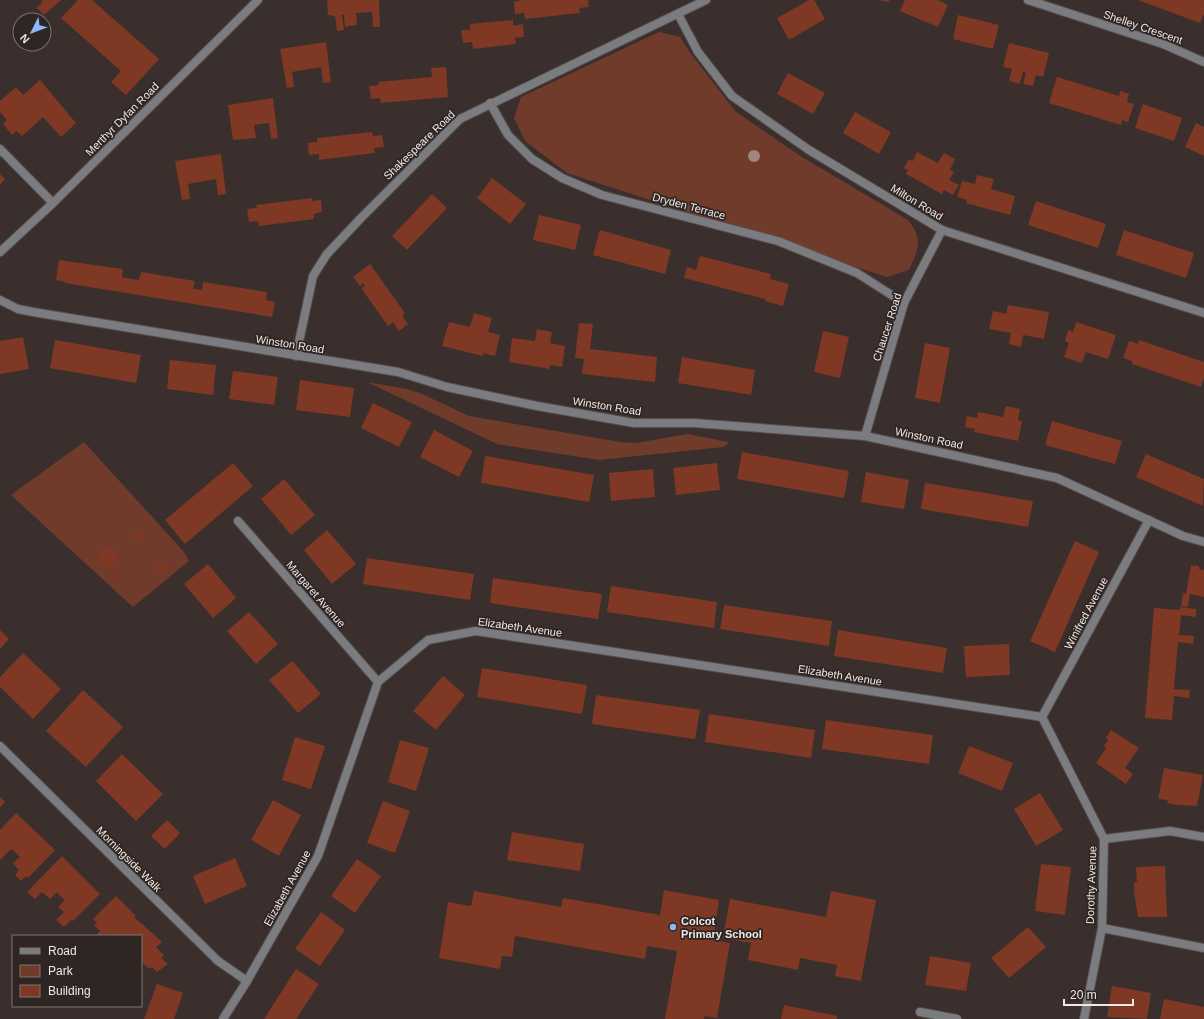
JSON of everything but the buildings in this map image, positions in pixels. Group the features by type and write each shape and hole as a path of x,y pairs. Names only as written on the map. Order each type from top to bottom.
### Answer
{"street":[{"name":"Merthyr Dyfan Road","path":"0,252 53,203 258,0"},
{"name":"Shakespeare Road","path":"296,356 313,276 327,254 460,119 490,103 706,0"},
{"name":"Shelley Crescent","path":"1028,0 1162,44 1204,62"},
{"name":"Milton Road","path":"678,14 698,52 732,96 810,150 942,230 1204,313"},
{"name":"Dryden Terrace","path":"490,103 508,135 532,159 562,178 602,195 778,241 857,273 904,303"},
{"path":"0,149 53,203"},
{"name":"Chaucer Road","path":"866,436 904,303 942,230"},
{"name":"Winston Road","path":"0,300 18,309 33,312 398,372 446,387 537,406 634,423 694,423 866,436 1057,478 1183,536 1204,542"},
{"name":"Margaret Avenue","path":"238,520 378,682"},
{"name":"Winifred Avenue","path":"1042,717 1149,520"},
{"name":"Elizabeth Avenue","path":"223,1019 247,981 318,856 378,682 428,640 476,631 1042,717"},
{"name":"Dorothy Avenue","path":"1042,717 1104,839 1102,928 1084,1019"},
{"name":"Morningside Walk","path":"0,746 218,961 247,981"},
{"path":"1104,839 1170,831 1204,837"},
{"path":"1102,928 1204,948"},
{"path":"920,1012 957,1019"}],"green space":[{"path":"659,32 680,37 691,54 736,112 802,157 908,220 918,239 917,250 909,270 887,277 567,173 525,141 514,118 521,97"},
{"path":"367,382 407,389 420,393 469,416 620,442 636,443 688,434 728,442 728,444 723,447 599,460 497,444"},
{"path":"84,442 184,552 189,561 133,607 11,495"}],"place":[{"name":"Colcot Primary School","path":"673,927"}]}
